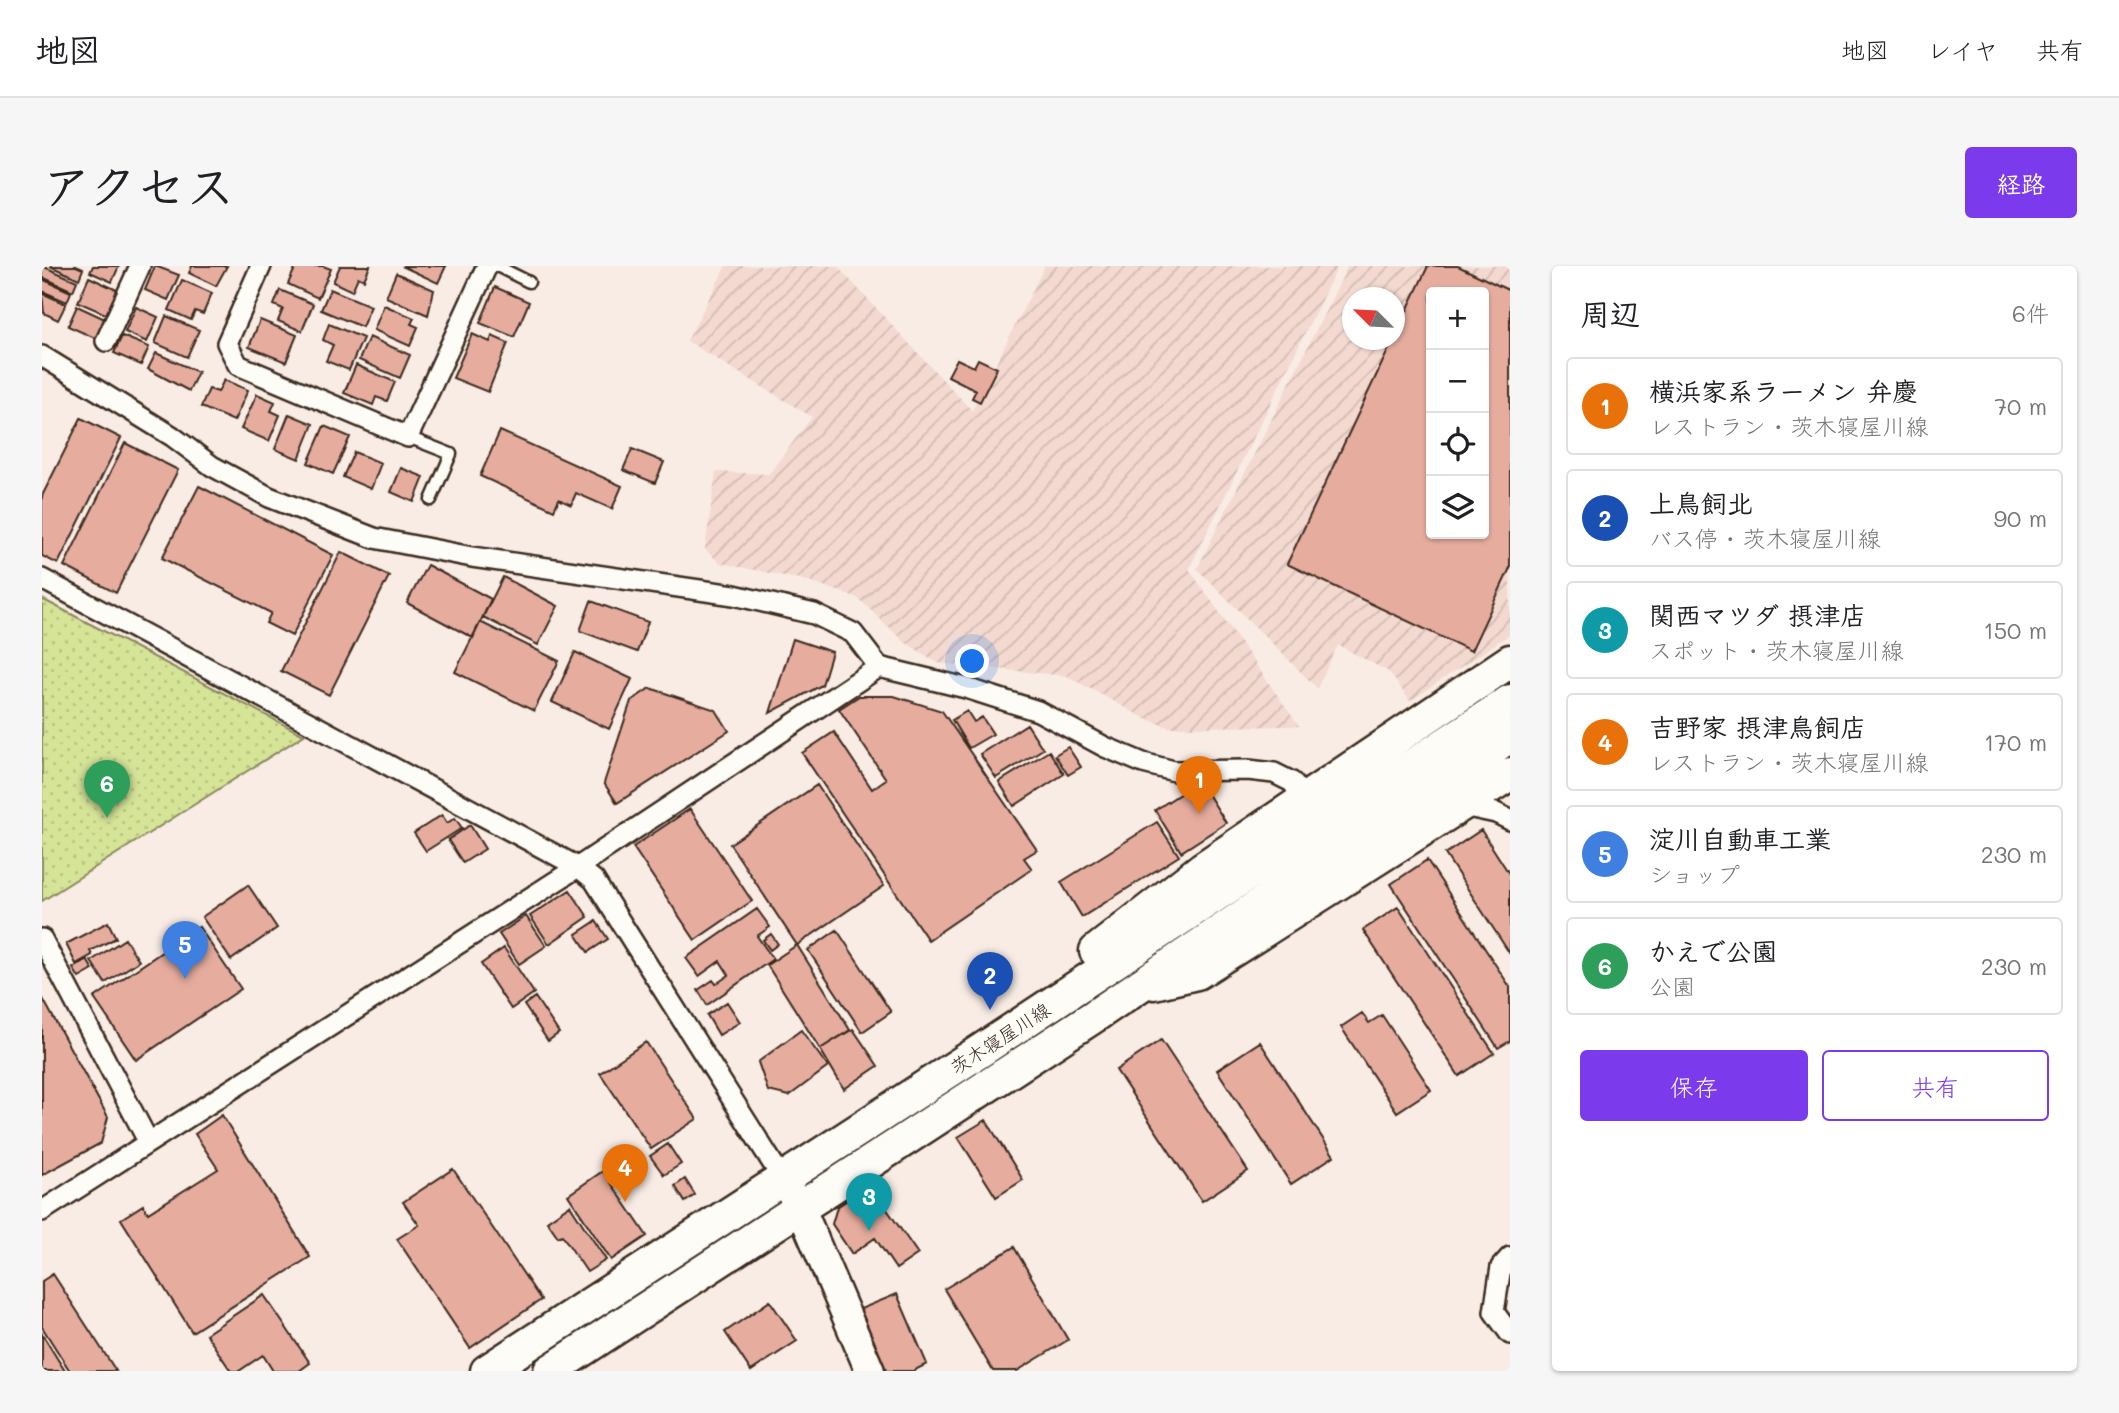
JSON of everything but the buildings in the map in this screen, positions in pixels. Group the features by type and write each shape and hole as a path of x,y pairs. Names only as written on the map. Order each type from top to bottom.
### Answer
{"main road":[{"path":"1075,988 1090,956 1203,868 1510,660"},
{"name":"茨木寝屋川線","path":"487,1371 1510,701"},
{"name":"茨木寝屋川線","path":"550,1371 801,1209 1510,736"},
{"path":"1133,988 1197,973 1464,806 1510,774"}],"street":[{"path":"106,341 140,266"},
{"path":"261,266 227,343 238,365 408,437 487,266"},
{"path":"42,356 172,436 212,466 269,497 374,538 472,556 734,595 814,614 853,633 879,667 967,688 1038,711 1105,747 1153,766 1174,771 1248,770 1274,773 1292,782 1304,799"},
{"path":"42,579 578,867 594,880 801,1209 870,1371"},
{"path":"42,1211 578,867 879,667"},
{"path":"1464,806 1496,813 1510,820"},
{"path":"42,939 148,1141"},
{"path":"1510,1257 1501,1267 1494,1312 1510,1334"}],"lane":[{"path":"497,266 529,282"},
{"path":"408,437 451,454 431,500"}],"shaded area":[{"path":"726,266 837,266 972,411 1045,266 1338,266 1189,569 1299,726 1169,727 1144,718 1067,676 938,663 903,641 858,598 809,581 720,563 705,549 716,472 769,474 812,417 687,341"},
{"path":"1348,266 1510,266 1510,634 1410,701 1389,672 1338,645 1317,688 1197,569"}],"green space":[{"path":"42,599 304,735 42,901"}],"place":[{"name":"横浜家系ラーメン 弁慶","path":"1199,814"},
{"name":"かえで公園","path":"107,818"},
{"name":"淀川自動車工業","path":"185,979"},
{"name":"上鳥飼北","path":"990,1010"},
{"name":"吉野家 摂津鳥飼店","path":"625,1202"},
{"name":"関西マツダ 摂津店","path":"869,1231"}]}
